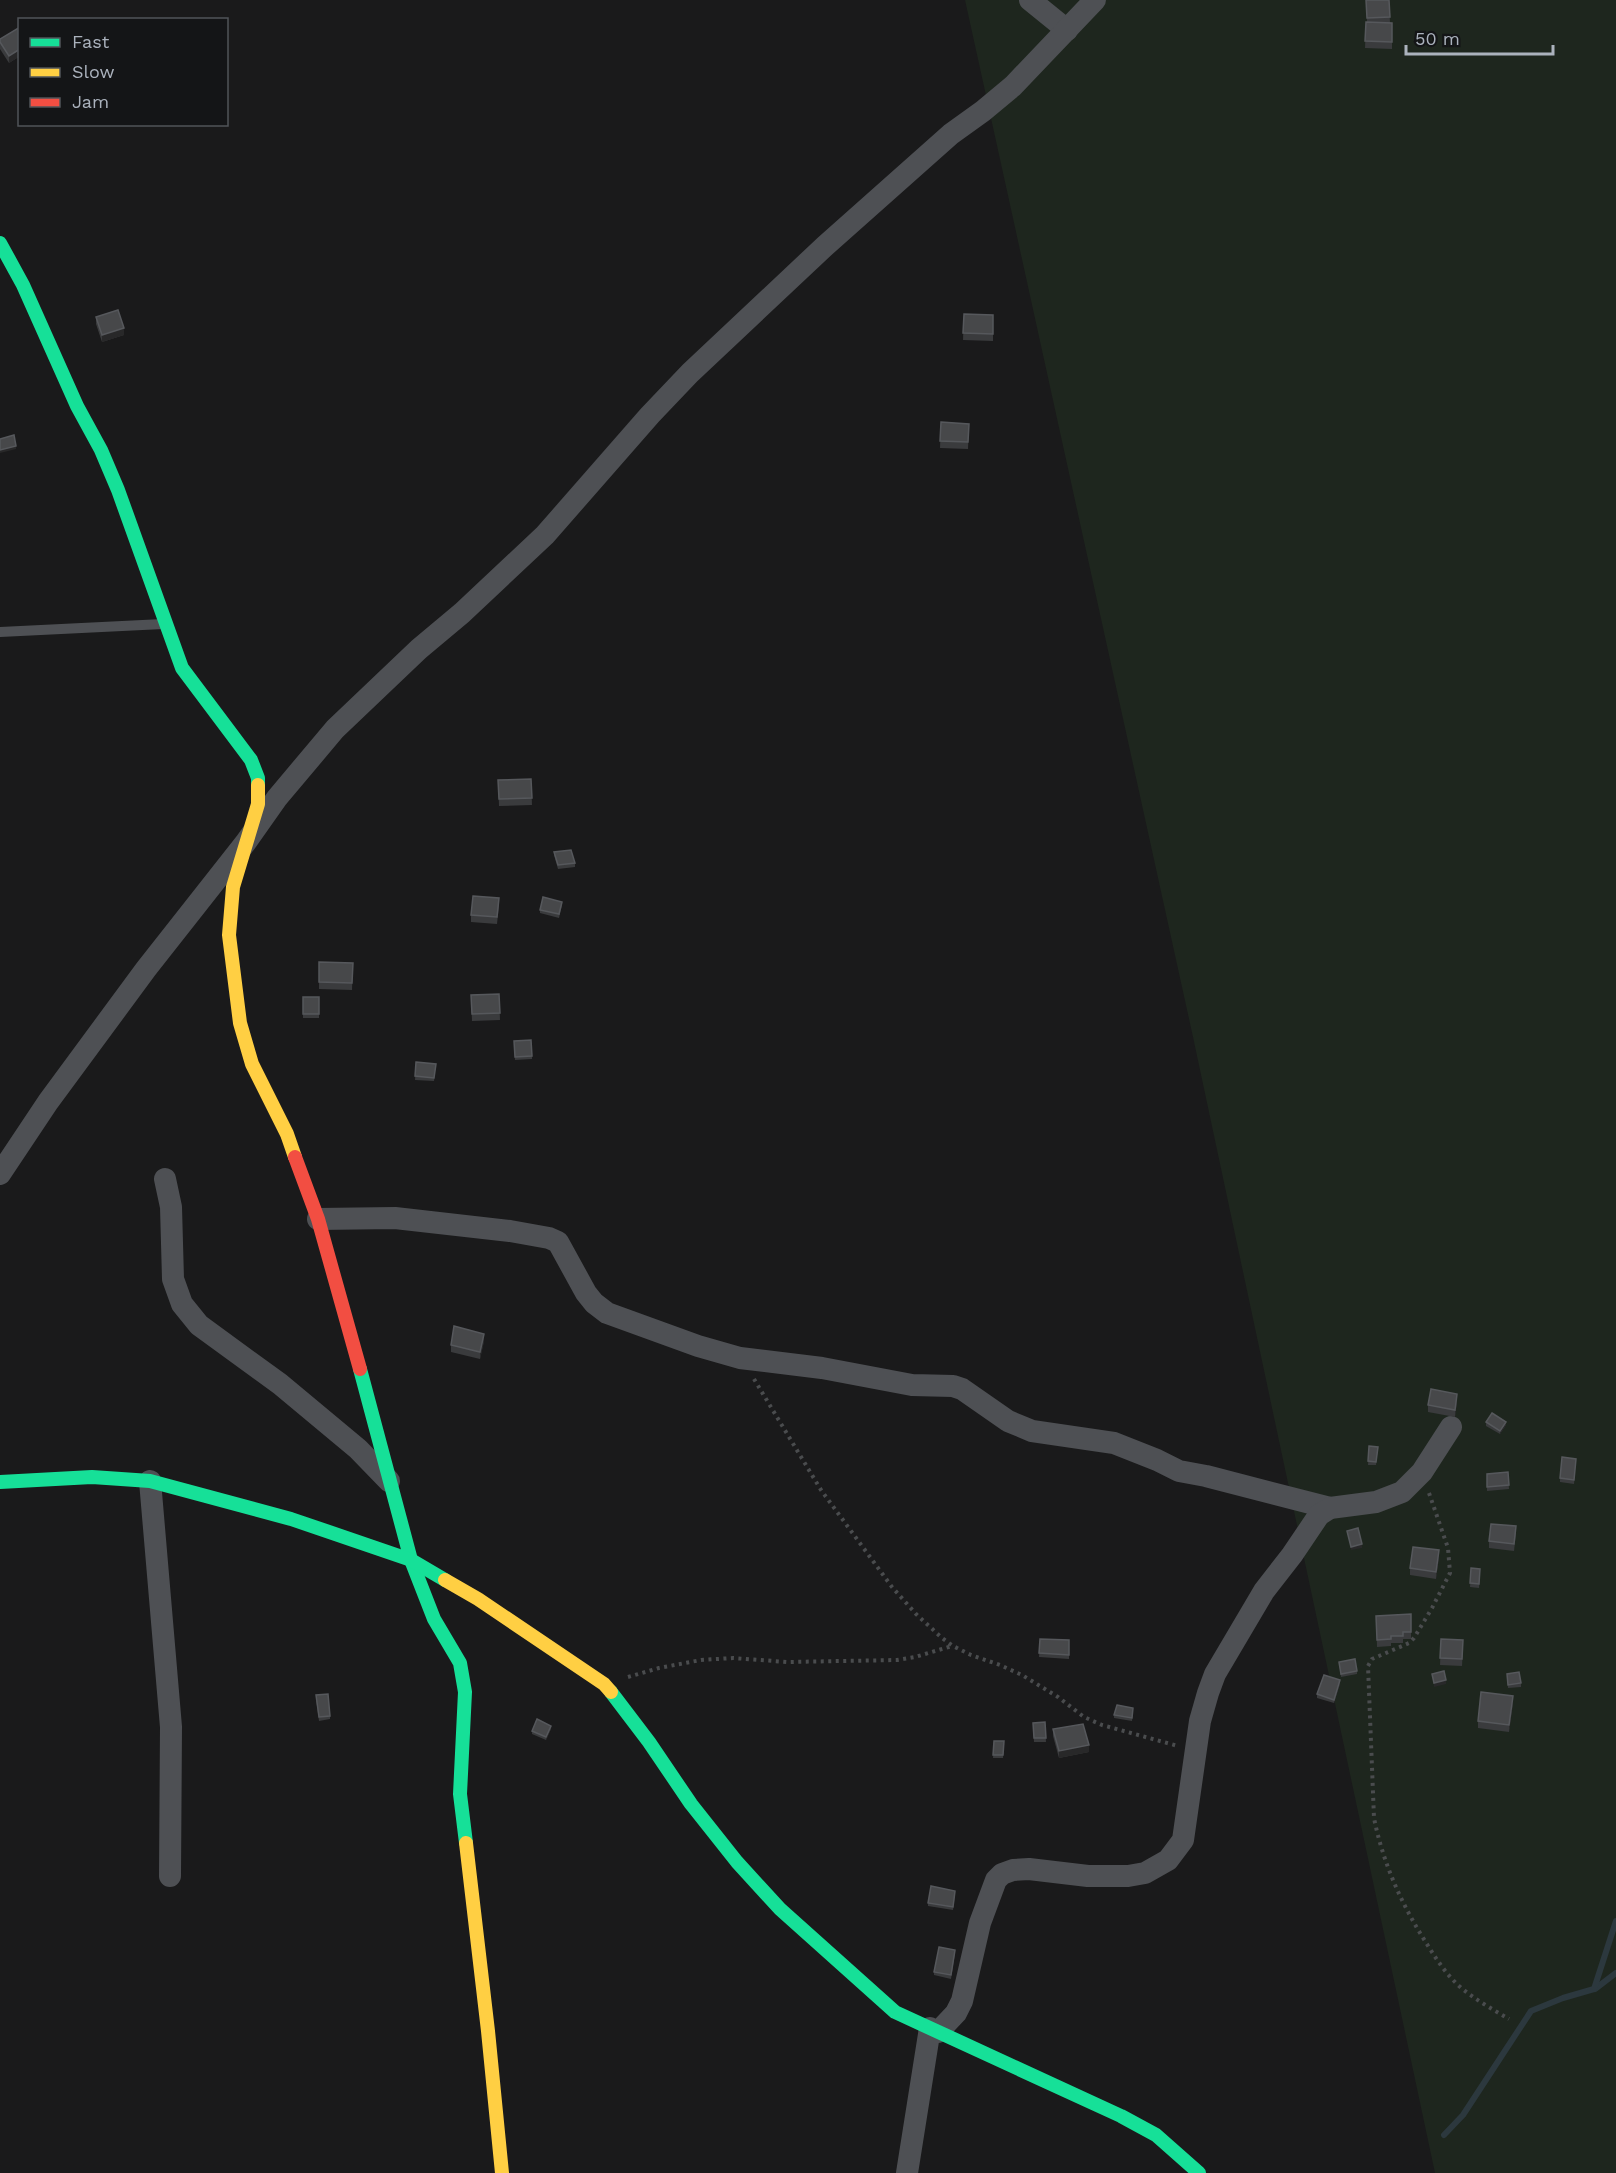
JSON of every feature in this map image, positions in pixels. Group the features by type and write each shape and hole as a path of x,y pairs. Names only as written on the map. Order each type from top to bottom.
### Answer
{"street":[{"path":"1030,0 1067,30"},
{"path":"0,1174 48,1102 146,969 246,842 277,798 335,729 419,649 462,613 545,536 650,415 690,373 833,239 951,134 1013,86 1095,0"},
{"path":"0,243 23,285 72,395 101,450 139,546 182,668 255,769 259,786 258,804 233,887 229,935 240,1023 252,1064 291,1143 318,1219 411,1560 434,1619 453,1648 463,1675 465,1692 460,1794 502,2173"},
{"path":"165,1179 171,1208 174,1279 182,1304 199,1325 289,1391 358,1449 389,1482"},
{"path":"318,1219 395,1218 510,1231 549,1238 558,1242 586,1293 607,1313 698,1346 740,1358 822,1368 912,1385 953,1386 962,1389 1008,1421 1032,1431 1114,1443 1179,1471 1330,1508 1388,1499 1402,1492 1422,1472 1451,1427"},
{"path":"0,1482 92,1477 150,1481 291,1519 411,1560 478,1599 604,1684 649,1742 691,1804 737,1862 780,1909 895,2012 1130,2120 1156,2135 1198,2173"},
{"path":"150,1481 171,1727 170,1876"},
{"path":"907,2173 934,2030 956,2013 962,2001 980,1923 996,1880 1002,1874 1013,1870 1029,1869 1088,1876 1128,1876 1145,1873 1168,1860 1183,1840 1200,1721 1215,1674 1264,1591 1292,1556 1319,1515 1330,1508"}],"lane":[{"path":"0,632 166,624"}],"path":[{"path":"740,1358 828,1500 892,1587 916,1614 953,1646 1022,1676 1058,1696 1084,1717 1102,1725 1196,1751"},
{"path":"1422,1472 1448,1548 1450,1573 1414,1638 1372,1659 1368,1666 1374,1818 1378,1841 1396,1890 1408,1914 1438,1961 1465,1991 1509,2019"},
{"path":"604,1684 659,1668 701,1660 733,1658 787,1662 897,1660 953,1646"}],"shaded area":[{"path":"965,0 1616,0 1616,2173 1435,2173 1193,1037"}],"building":[{"path":"1366,0 1389,0 1390,17 1367,18"},
{"path":"1366,22 1392,23 1392,42 1365,41"},
{"path":"18,28 18,50 9,56 0,39"},
{"path":"118,310 124,328 102,335 96,317"},
{"path":"964,314 993,315 993,334 963,333"},
{"path":"941,422 969,424 968,442 940,441"},
{"path":"14,435 16,446 0,450 0,439"},
{"path":"531,779 532,798 499,799 498,780"},
{"path":"571,850 575,863 558,865 554,852"},
{"path":"473,896 499,898 497,917 471,915"},
{"path":"543,897 562,902 559,914 540,910"},
{"path":"319,962 353,963 352,983 319,982"},
{"path":"499,994 500,1013 472,1014 471,995"},
{"path":"303,997 319,997 319,1014 303,1014"},
{"path":"531,1040 532,1056 515,1057 514,1041"},
{"path":"416,1062 436,1064 434,1078 415,1076"},
{"path":"454,1326 484,1334 480,1352 451,1345"},
{"path":"1431,1389 1457,1394 1455,1410 1428,1405"},
{"path":"1492,1413 1506,1422 1500,1431 1486,1422"},
{"path":"1369,1446 1378,1447 1376,1462 1368,1461"},
{"path":"1562,1457 1576,1459 1574,1480 1560,1478"},
{"path":"1508,1472 1509,1485 1487,1487 1487,1474"},
{"path":"1491,1524 1516,1526 1514,1544 1489,1541"},
{"path":"1358,1528 1362,1544 1351,1547 1347,1531"},
{"path":"1413,1547 1439,1550 1436,1572 1410,1568"},
{"path":"1471,1568 1480,1569 1479,1584 1470,1583"},
{"path":"1411,1614 1411,1632 1403,1632 1403,1636 1391,1636 1391,1639 1377,1640 1376,1616"},
{"path":"1040,1639 1069,1640 1069,1655 1039,1653"},
{"path":"1441,1639 1463,1640 1462,1659 1440,1658"},
{"path":"1355,1659 1357,1671 1341,1674 1339,1662"},
{"path":"1444,1671 1446,1680 1434,1683 1432,1674"},
{"path":"1519,1672 1521,1683 1508,1685 1507,1674"},
{"path":"1324,1675 1340,1680 1334,1700 1317,1694"},
{"path":"1481,1692 1513,1696 1509,1725 1478,1721"},
{"path":"328,1694 330,1716 319,1717 316,1695"},
{"path":"1117,1705 1133,1708 1132,1718 1114,1715"},
{"path":"537,1719 551,1726 546,1737 532,1731"},
{"path":"1045,1722 1046,1738 1034,1738 1033,1723"},
{"path":"1083,1724 1089,1745 1059,1751 1053,1729"},
{"path":"994,1741 1004,1741 1003,1755 993,1755"},
{"path":"931,1886 955,1891 953,1907 928,1903"},
{"path":"939,1947 955,1950 951,1975 934,1972"}],"waterway":[{"path":"1444,2135 1463,2115 1531,2011 1594,1989 1616,1921"},
{"path":"1595,1989 1616,1973"}],"traffic: fast":[{"path":"0,243 23,285 77,406 101,450 118,490 182,668 251,760 258,778 258,785"},
{"path":"360,1369 411,1560 434,1619 460,1663 465,1692 460,1794 466,1843"},
{"path":"0,1482 92,1477 150,1481 291,1519 411,1560 445,1580"},
{"path":"611,1692 649,1742 691,1804 737,1862 780,1909 895,2012 1121,2116 1156,2135 1199,2173"}],"traffic: slow":[{"path":"258,785 258,804 233,887 229,935 240,1023 252,1064 287,1134 295,1157"},
{"path":"445,1580 478,1599 604,1684 611,1692"},
{"path":"466,1843 502,2173"}],"traffic: jam":[{"path":"295,1157 318,1219 360,1369"}]}
